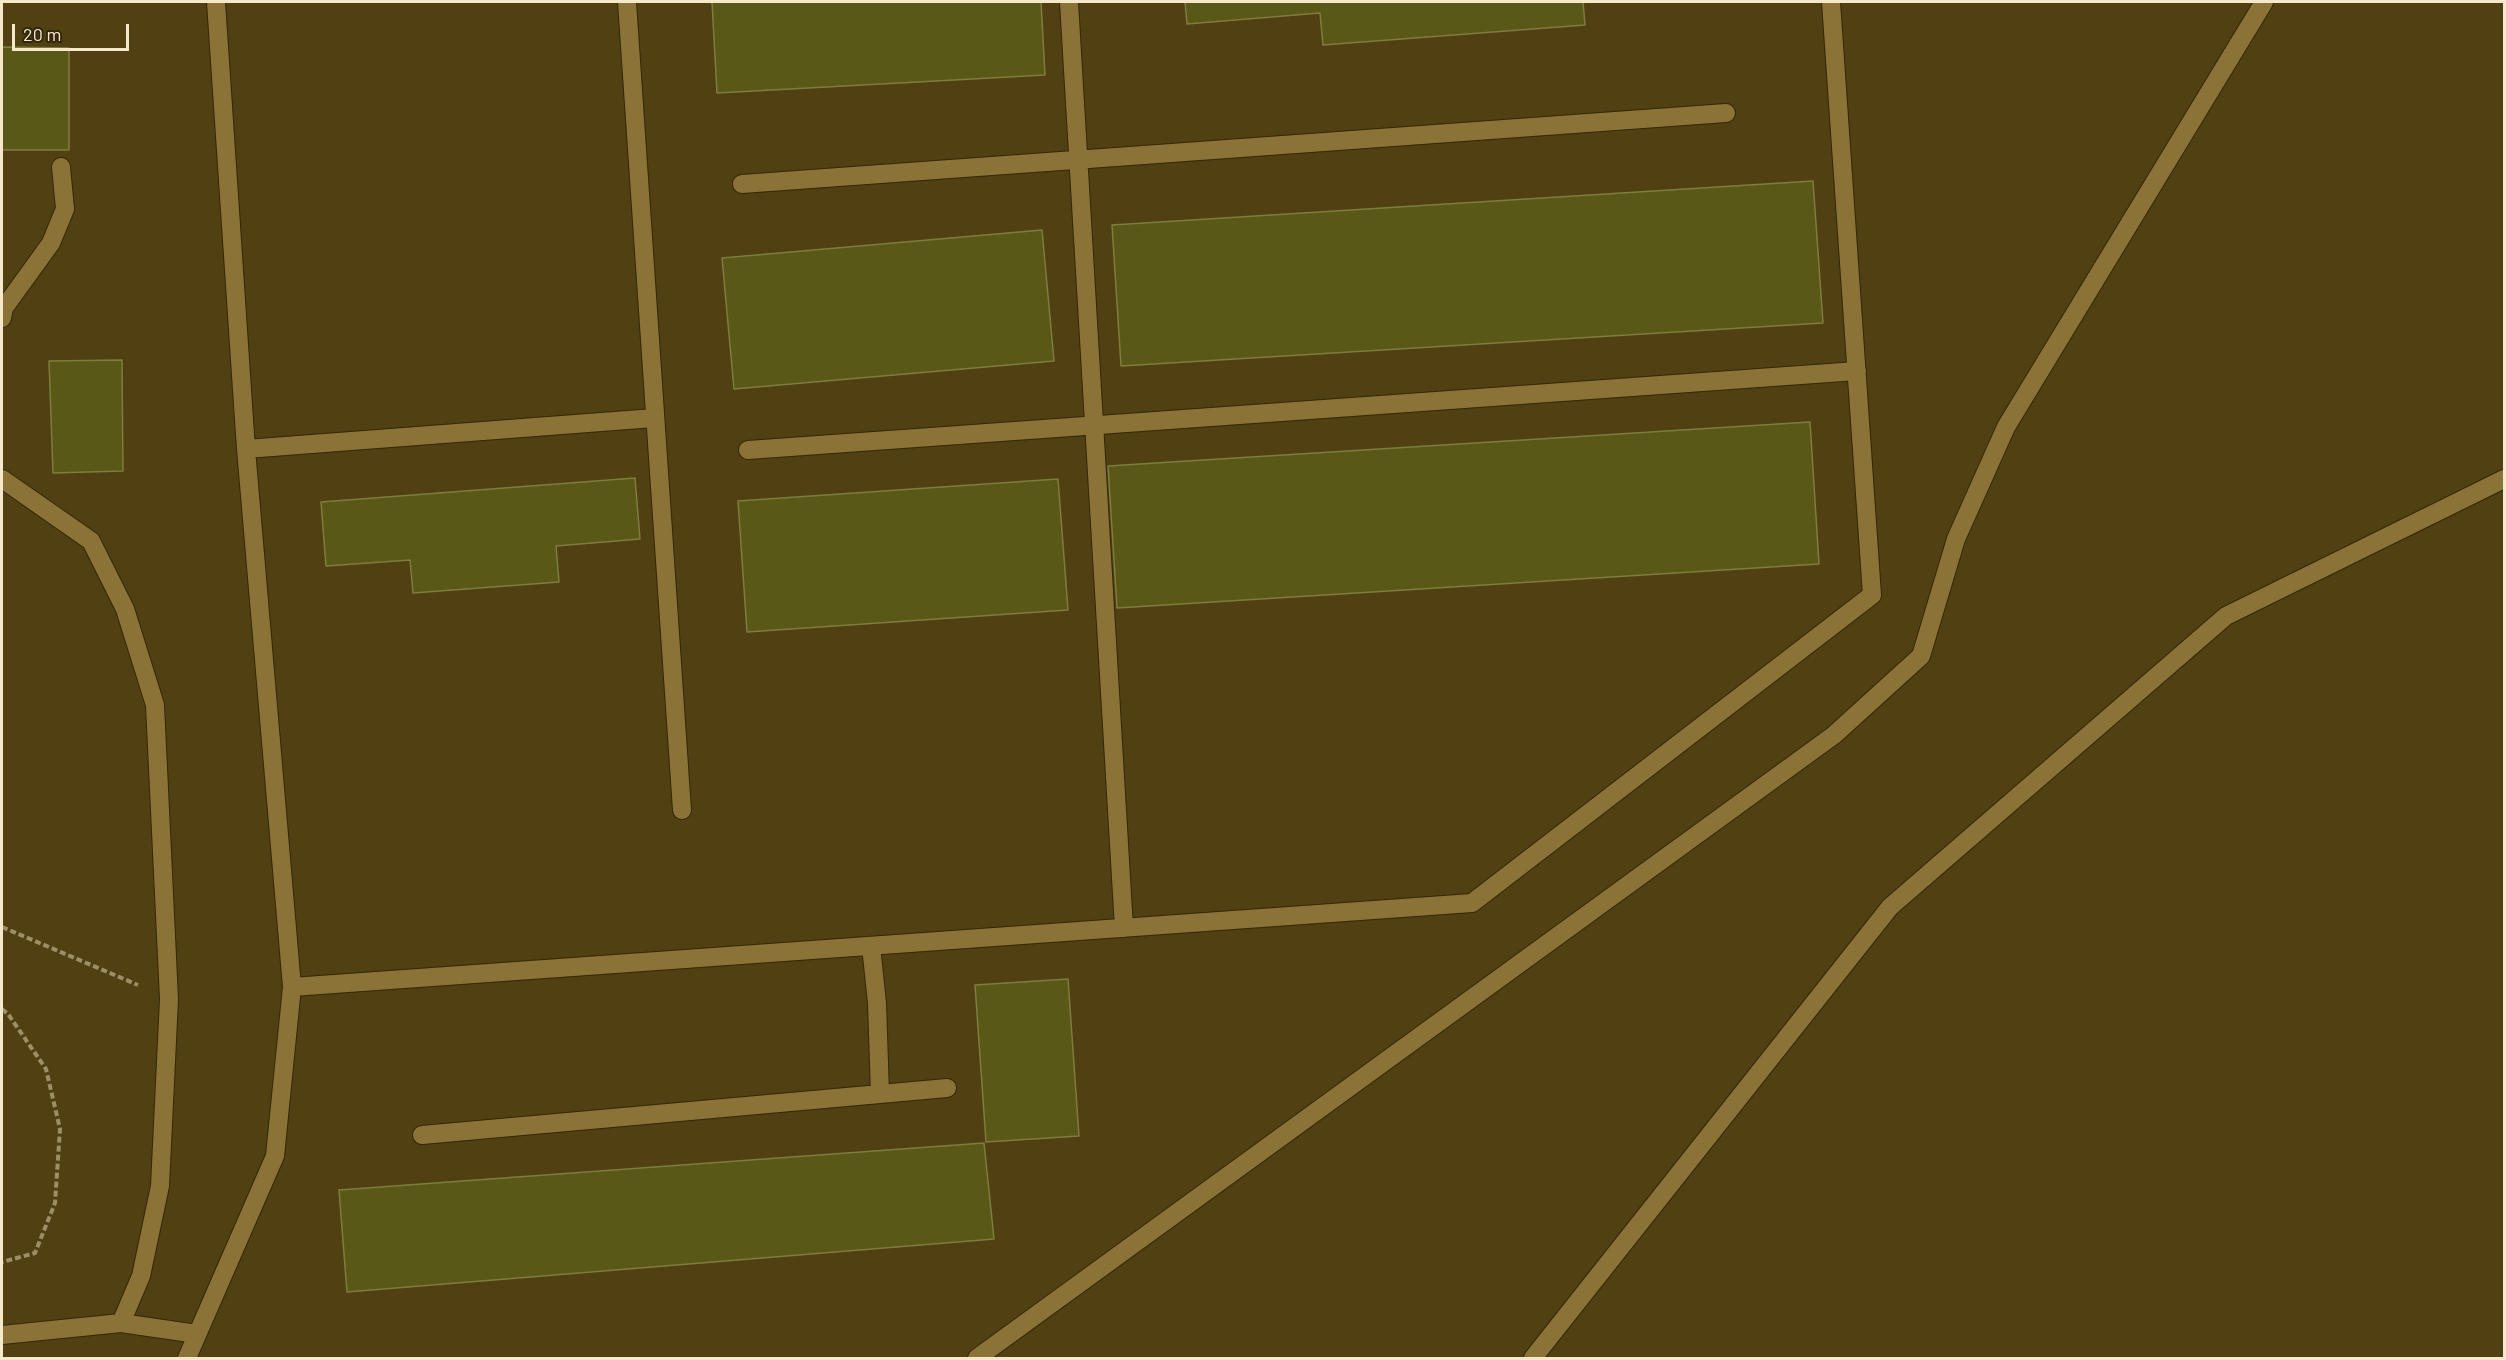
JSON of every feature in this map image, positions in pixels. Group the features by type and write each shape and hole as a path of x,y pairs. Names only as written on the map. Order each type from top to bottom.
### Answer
{"street":[{"path":"186,1359 274,1156 292,987 246,449 216,2"},
{"path":"627,2 682,810"},
{"path":"1070,2 1124,928"},
{"path":"292,987 1472,903 1872,595 1831,2"},
{"path":"977,1359 1834,735 1922,656 1956,539 2006,428 2264,2"},
{"path":"742,184 1726,113"},
{"path":"2,318 4,309 51,243 65,209 62,167"},
{"path":"748,450 1857,371"},
{"path":"246,449 654,418"},
{"path":"2,479 91,541 125,609 155,705 169,999 160,1186 141,1276 121,1323"},
{"path":"1533,1359 1890,907 2226,616 2505,479"},
{"path":"871,946 877,1003 880,1094"},
{"path":"422,1135 947,1088"},
{"path":"2,1335 121,1323 197,1334"}],"path":[{"path":"2,927 169,999"},
{"path":"2,1009 9,1014 46,1069 60,1129 56,1203 35,1253 2,1262"}],"building":[{"path":"712,2 1041,2 1045,75 717,93"},
{"path":"1185,2 1583,2 1585,25 1323,45 1320,13 1187,24"},
{"path":"2,47 69,48 69,150 2,150"},
{"path":"1813,181 1823,323 1121,366 1112,225"},
{"path":"1042,230 1054,361 734,389 722,258"},
{"path":"122,360 123,471 53,473 49,361"},
{"path":"1810,422 1819,564 1117,608 1108,466"},
{"path":"635,478 640,539 556,546 559,582 413,593 410,560 326,566 321,502"},
{"path":"1058,479 1068,610 747,632 738,501"},
{"path":"1068,979 1079,1136 986,1142 975,985"},
{"path":"984,1143 994,1239 347,1292 339,1190"}]}
